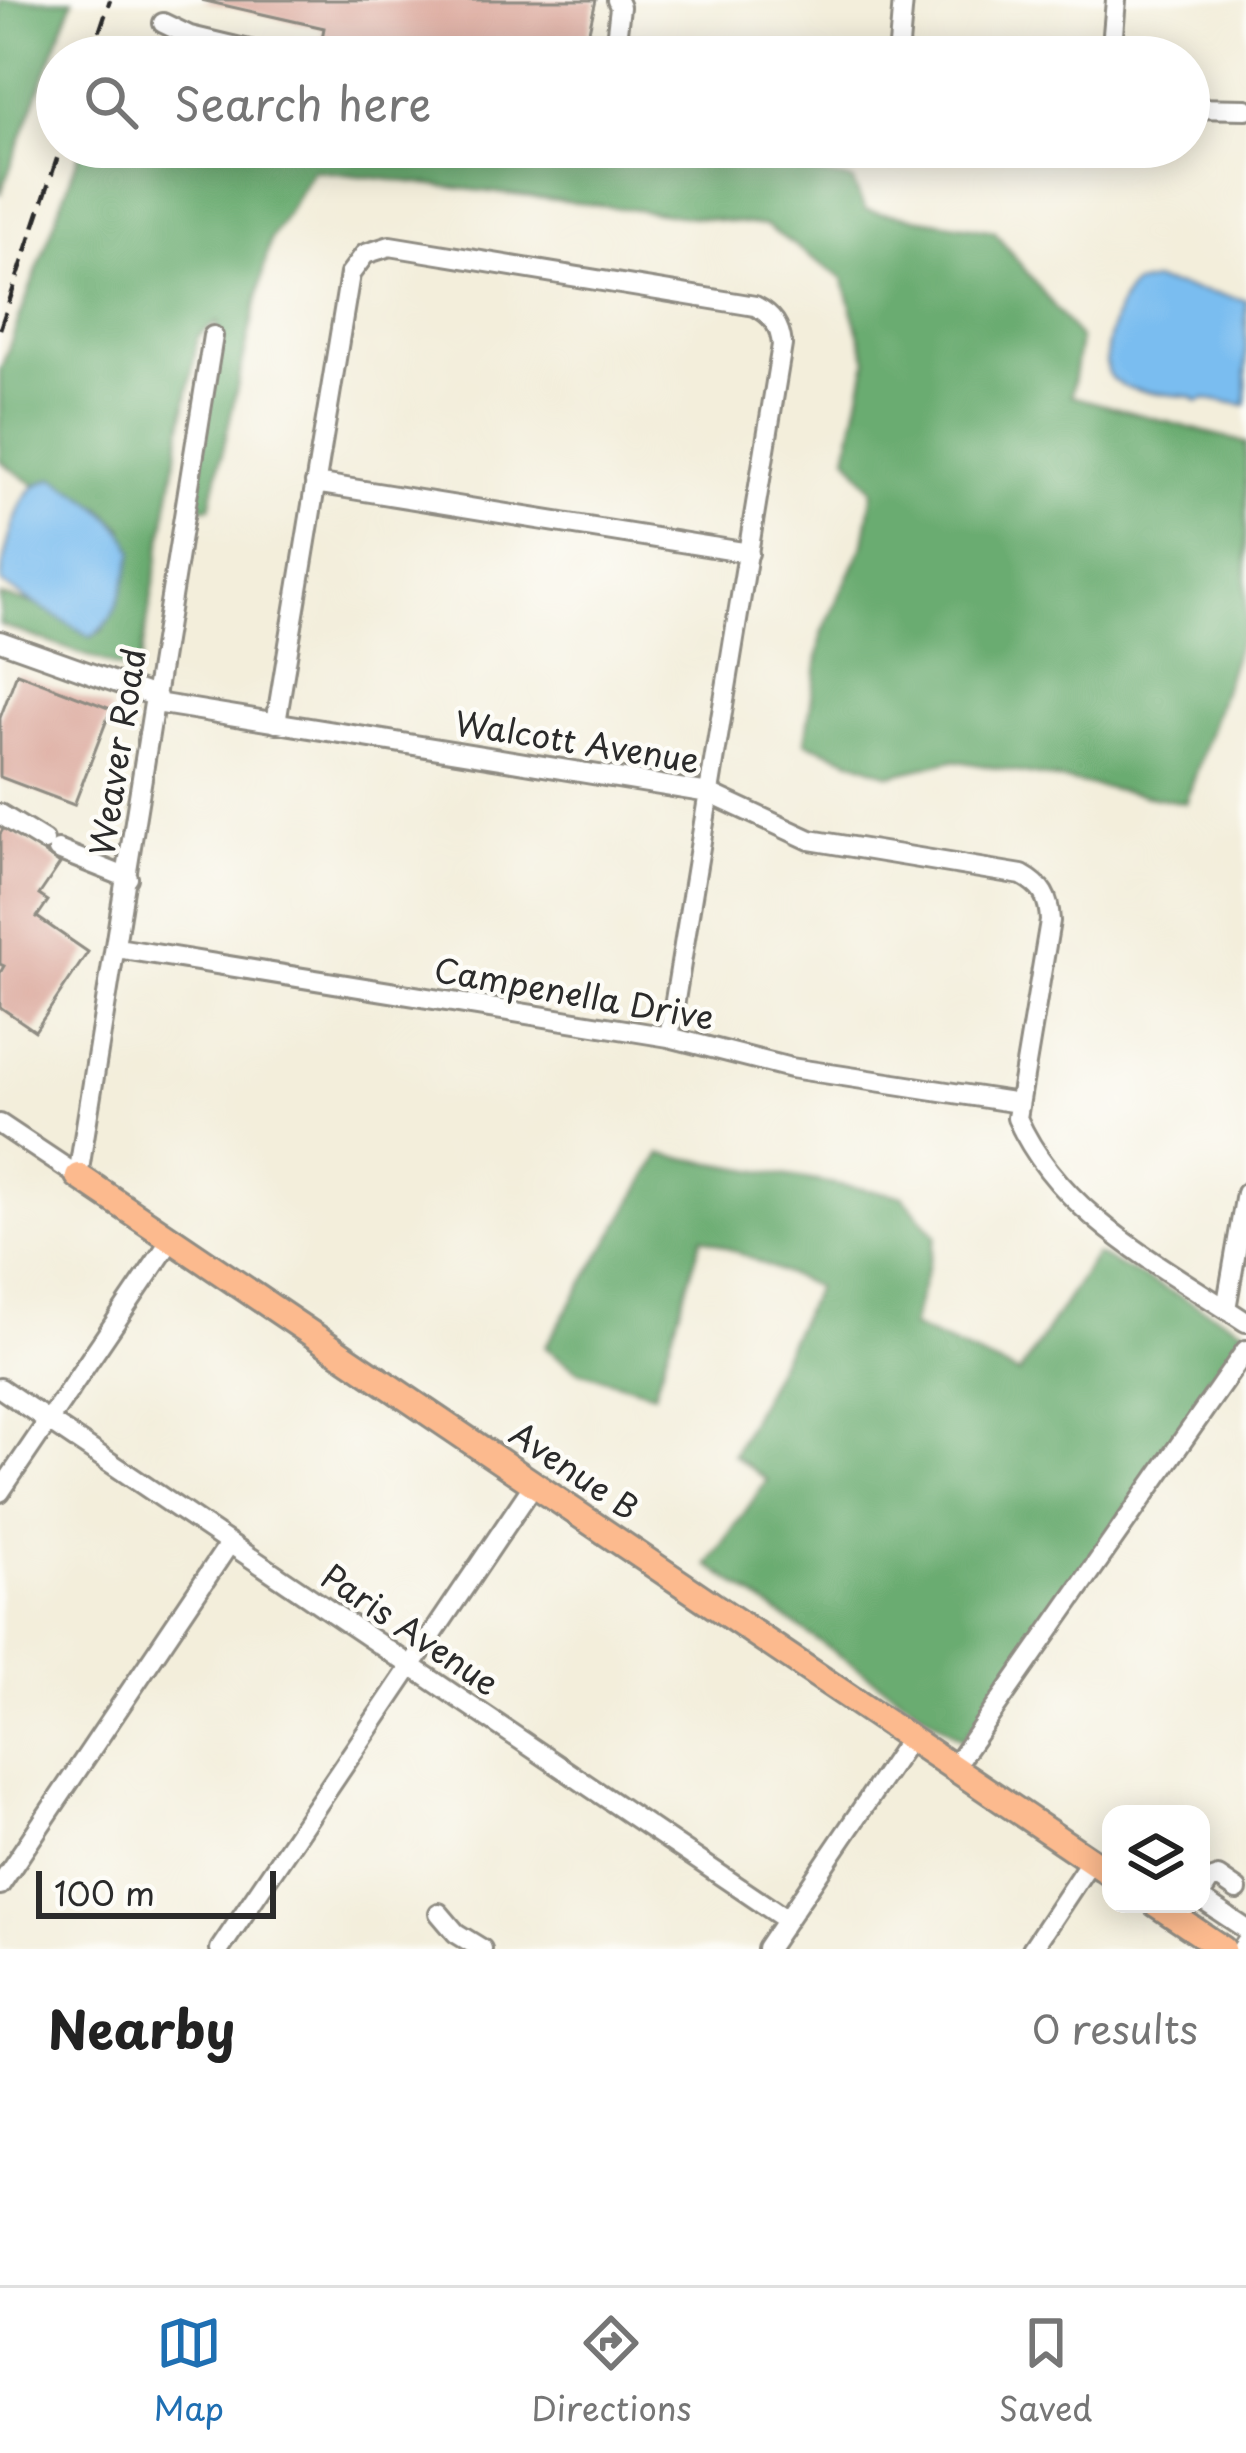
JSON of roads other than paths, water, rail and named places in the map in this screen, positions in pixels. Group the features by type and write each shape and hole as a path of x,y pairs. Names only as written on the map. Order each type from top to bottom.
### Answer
{"main road":[{"name":"Avenue B","path":"77,1176 1101,1867"},
{"path":"1199,1913 1223,1949"}],"street":[{"path":"617,0 617,36"},
{"path":"900,36 904,0"},
{"path":"1113,36 1116,0"},
{"path":"163,23 190,36"},
{"path":"1210,108 1246,109"},
{"path":"276,723 350,274 365,254 390,246 754,306 775,320 782,346 669,1037"},
{"name":"Weaver Road","path":"77,1176 213,336"},
{"path":"315,483 749,553"},
{"name":"Walcott Avenue","path":"0,641 157,700 709,793 810,840 1022,874 1044,892 1050,921 1019,1103"},
{"path":"0,814 51,845 128,878"},
{"name":"Campenella Drive","path":"117,948 669,1037 791,1068 1019,1103"},
{"path":"1019,1103 1017,1118 1024,1136 1097,1222 1246,1322"},
{"name":"Avenue B","path":"0,1124 77,1176"},
{"path":"1226,1309 1246,1193"},
{"path":"0,1492 171,1240"},
{"path":"954,1767 1246,1350"},
{"name":"Paris Avenue","path":"0,1388 787,1920"},
{"path":"220,1949 534,1484"},
{"path":"0,1885 230,1544"},
{"path":"767,1949 910,1738"},
{"path":"1032,1949 1101,1867"},
{"path":"1210,1880 1218,1877 1237,1889"},
{"path":"1210,1912 1246,1929"},
{"path":"439,1913 456,1933 482,1949"}],"water":[{"path":"1153,281 1246,300 1246,405 1135,390 1109,375 1106,356 1116,313 1134,285"},
{"path":"54,478 110,517 134,551 115,610 91,637 2,584 6,551 24,500 34,487"}],"railway":[{"path":"98,36 110,0"},
{"path":"0,329 54,168"}]}
